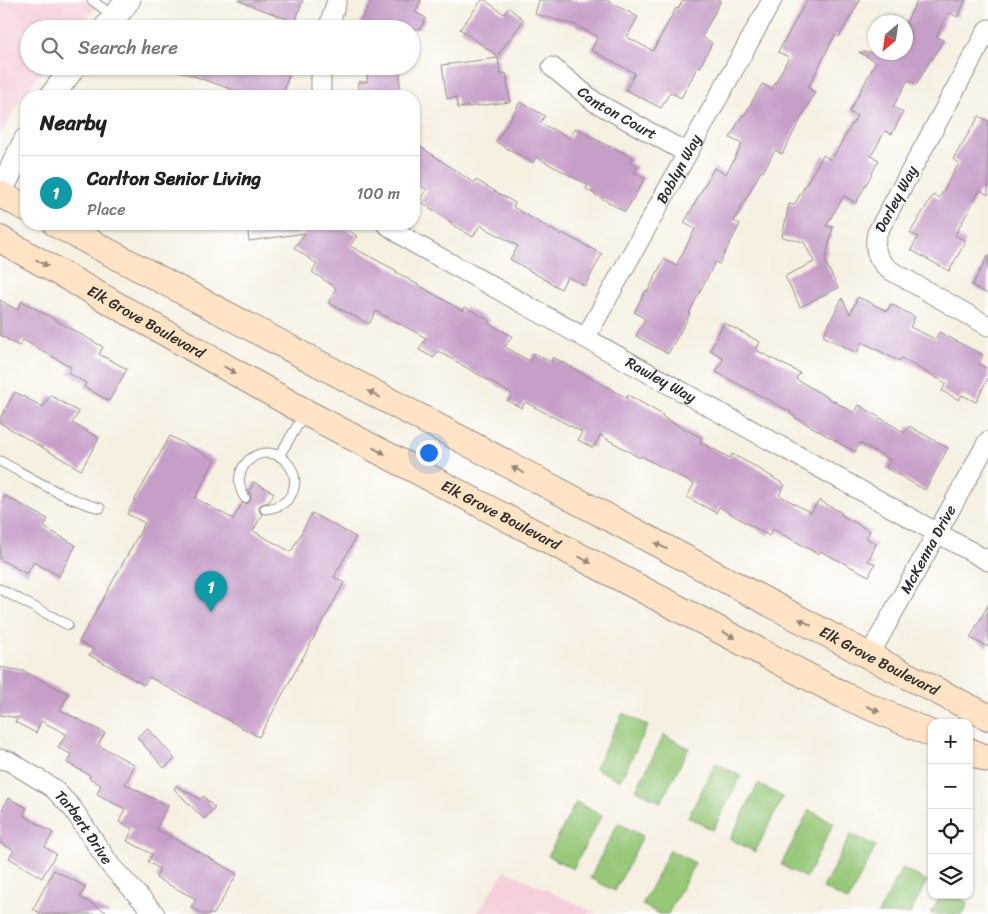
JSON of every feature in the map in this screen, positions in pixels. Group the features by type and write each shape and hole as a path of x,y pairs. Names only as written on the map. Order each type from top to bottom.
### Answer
{"main road":[{"path":"0,193 20,205"},
{"name":"Elk Grove Boulevard","path":"67,230 869,656 988,717"},
{"name":"Elk Grove Boulevard","path":"0,239 305,412 842,695 928,732"},
{"path":"973,753 988,759"}],"street":[{"path":"331,20 337,0"},
{"name":"Boblyn Way","path":"586,337 772,0"},
{"name":"Darley Way","path":"988,29 877,233 875,242 878,258 890,270 988,326"},
{"name":"Canton Court","path":"552,67 595,102 687,153"},
{"path":"56,90 67,75"},
{"path":"321,75 321,90"},
{"path":"0,193 20,152"},
{"name":"Rawley Way","path":"395,230 412,242 988,561"},
{"name":"McKenna Drive","path":"869,656 988,441"},
{"name":"Tarbert Drive","path":"0,759 9,761 53,788 74,809 110,865 154,914"}],"lane":[{"path":"92,0 116,15"},
{"path":"279,456 305,412"},
{"path":"245,498 239,482 240,472 244,464 260,454 270,453 279,456 292,468 294,486 292,494 286,501 279,506 266,509"},
{"path":"0,461 65,495 100,508"},
{"path":"0,588 68,625"}],"shaded area":[{"path":"0,0 102,0 85,20 20,20 20,75 40,75 28,90 20,90 20,100 0,136"},
{"path":"505,870 597,914 477,914"}],"green space":[{"path":"623,713 648,726 620,781 595,768"},
{"path":"664,735 689,748 661,802 636,790"},
{"path":"716,763 741,776 713,830 688,817"},
{"path":"758,784 783,797 755,852 730,839"},
{"path":"576,802 602,815 573,869 548,856"},
{"path":"809,810 834,823 806,878 781,865"},
{"path":"618,823 643,836 615,891 590,878"},
{"path":"851,834 876,846 848,901 823,888"},
{"path":"670,850 695,863 668,914 660,914 642,905"},
{"path":"902,868 927,881 910,914 878,914"},
{"path":"939,899 961,899 968,903 963,914 931,914"}],"building":[{"path":"303,0 296,20 290,20 239,1"},
{"path":"372,0 421,0 415,12 426,18 420,29 420,20 361,20"},
{"path":"482,0 485,0 504,14 509,8 524,20 497,56 460,29"},
{"path":"539,0 606,0 638,17 627,37 653,51 676,8 678,9 683,0 721,0 702,37 712,43 700,67 698,66 681,98 670,92 661,108 626,90 635,73 591,50 598,37 575,25 535,14"},
{"path":"807,0 860,0 839,37 835,35 808,88 815,92 782,154 775,150 763,172 761,171 734,221 740,224 719,264 715,262 668,354 636,336 645,319 634,312 646,290 648,291 664,259 676,266 695,229 684,223 714,168 726,174 742,144 730,138 762,84 772,89 789,57 778,52"},
{"path":"917,0 966,0 957,17 949,12 936,37 943,40 933,59 931,58 917,84 908,80 893,107 903,112 892,134 885,131 871,156 879,160 856,203 844,196 826,226 833,227 825,261 838,288 800,307 785,276 814,262 804,242 782,237 789,204 794,205 823,155 831,160 857,116 849,112 876,62 873,60 913,60 913,15 910,15"},
{"path":"859,52 868,52 868,57"},
{"path":"498,58 500,74 506,73 510,102 458,108 456,97 447,99 442,65"},
{"path":"190,75 289,75 284,90 234,90"},
{"path":"367,75 400,75 400,90 358,90 358,82 367,82"},
{"path":"520,102 545,116 540,123 570,138 575,128 633,158 630,163 637,167 634,172 645,178 625,212 586,189 588,185 536,157 533,163 496,142"},
{"path":"979,116 988,121 988,195 980,190 955,235 966,241 949,271 911,250 918,237 910,233 933,195 939,198 959,163 953,159"},
{"path":"420,146 474,183 476,180 515,203 513,207 561,235 562,233 602,254 585,286 567,277 561,289 510,259 518,246 480,225 473,237 451,224 420,201 427,190 420,185"},
{"path":"248,230 348,230 357,236 350,246 397,271 463,311 465,307 489,320 488,323 512,336 505,347 530,361 534,353 551,362 553,357 627,398 628,395 663,415 662,417 702,438 700,442 730,458 732,454 756,467 785,485 779,495 811,513 819,500 870,531 866,538 876,544 868,561 875,564 869,576 820,551 818,554 773,529 769,536 719,507 716,513 687,497 694,484 641,456 640,458 600,435 593,448 578,440 582,432 525,402 522,408 508,401 512,394 438,351 434,358 419,350 426,338 376,311 369,324 328,303 336,288 312,272 317,264 294,248 305,233 249,241"},
{"path":"988,255 988,294 972,286"},
{"path":"858,297 887,311 891,304 915,317 910,327 935,339 939,332 983,355 979,364 988,369 988,378 976,402 962,395 959,400 942,391 946,383 901,358 899,361 862,342 857,353 823,336 842,298 850,314"},
{"path":"0,300 17,310 22,301 103,347 99,354 127,369 109,401 84,387 86,383 68,373 71,367 23,340 19,346 0,335"},
{"path":"724,323 760,342 756,350 800,373 796,379 854,413 859,405 905,433 909,426 948,448 925,490 886,468 890,460 860,443 855,452 790,414 791,412 716,372 724,358 710,350"},
{"path":"15,392 43,407 50,395 79,412 72,423 99,438 81,470 0,423 0,418"},
{"path":"170,436 215,460 195,498 233,519 242,503 247,504 250,501 249,491 254,482 274,493 269,502 259,506 262,515 253,531 291,552 312,513 356,537 334,577 344,583 259,737 149,677 144,685 89,655 93,649 79,642 145,523 127,514"},
{"path":"5,496 48,519 44,527 76,545 59,576 34,562 27,574 0,559 0,505"},
{"path":"988,605 988,647 970,638"},
{"path":"0,667 23,671 69,694 60,710 105,733 98,745 135,765 125,784 168,806 156,829 237,874 214,914 203,914 191,907 196,899 156,878 160,869 148,862 152,854 127,841 133,829 119,822 125,809 97,794 101,785 89,778 90,775 67,763 71,754 58,748 66,734 41,721 36,733 15,722 18,718 0,715"},
{"path":"148,728 175,759 164,768 137,737"},
{"path":"176,786 200,799 203,796 215,808 204,819 174,789"},
{"path":"8,798 27,808 23,815 53,833 45,847 56,854 42,878 9,858 14,850 0,843 0,814"},
{"path":"54,870 86,887 80,897 110,914 43,914 33,909"}],"place":[{"name":"Carlton Senior Living","path":"211,612"}]}
